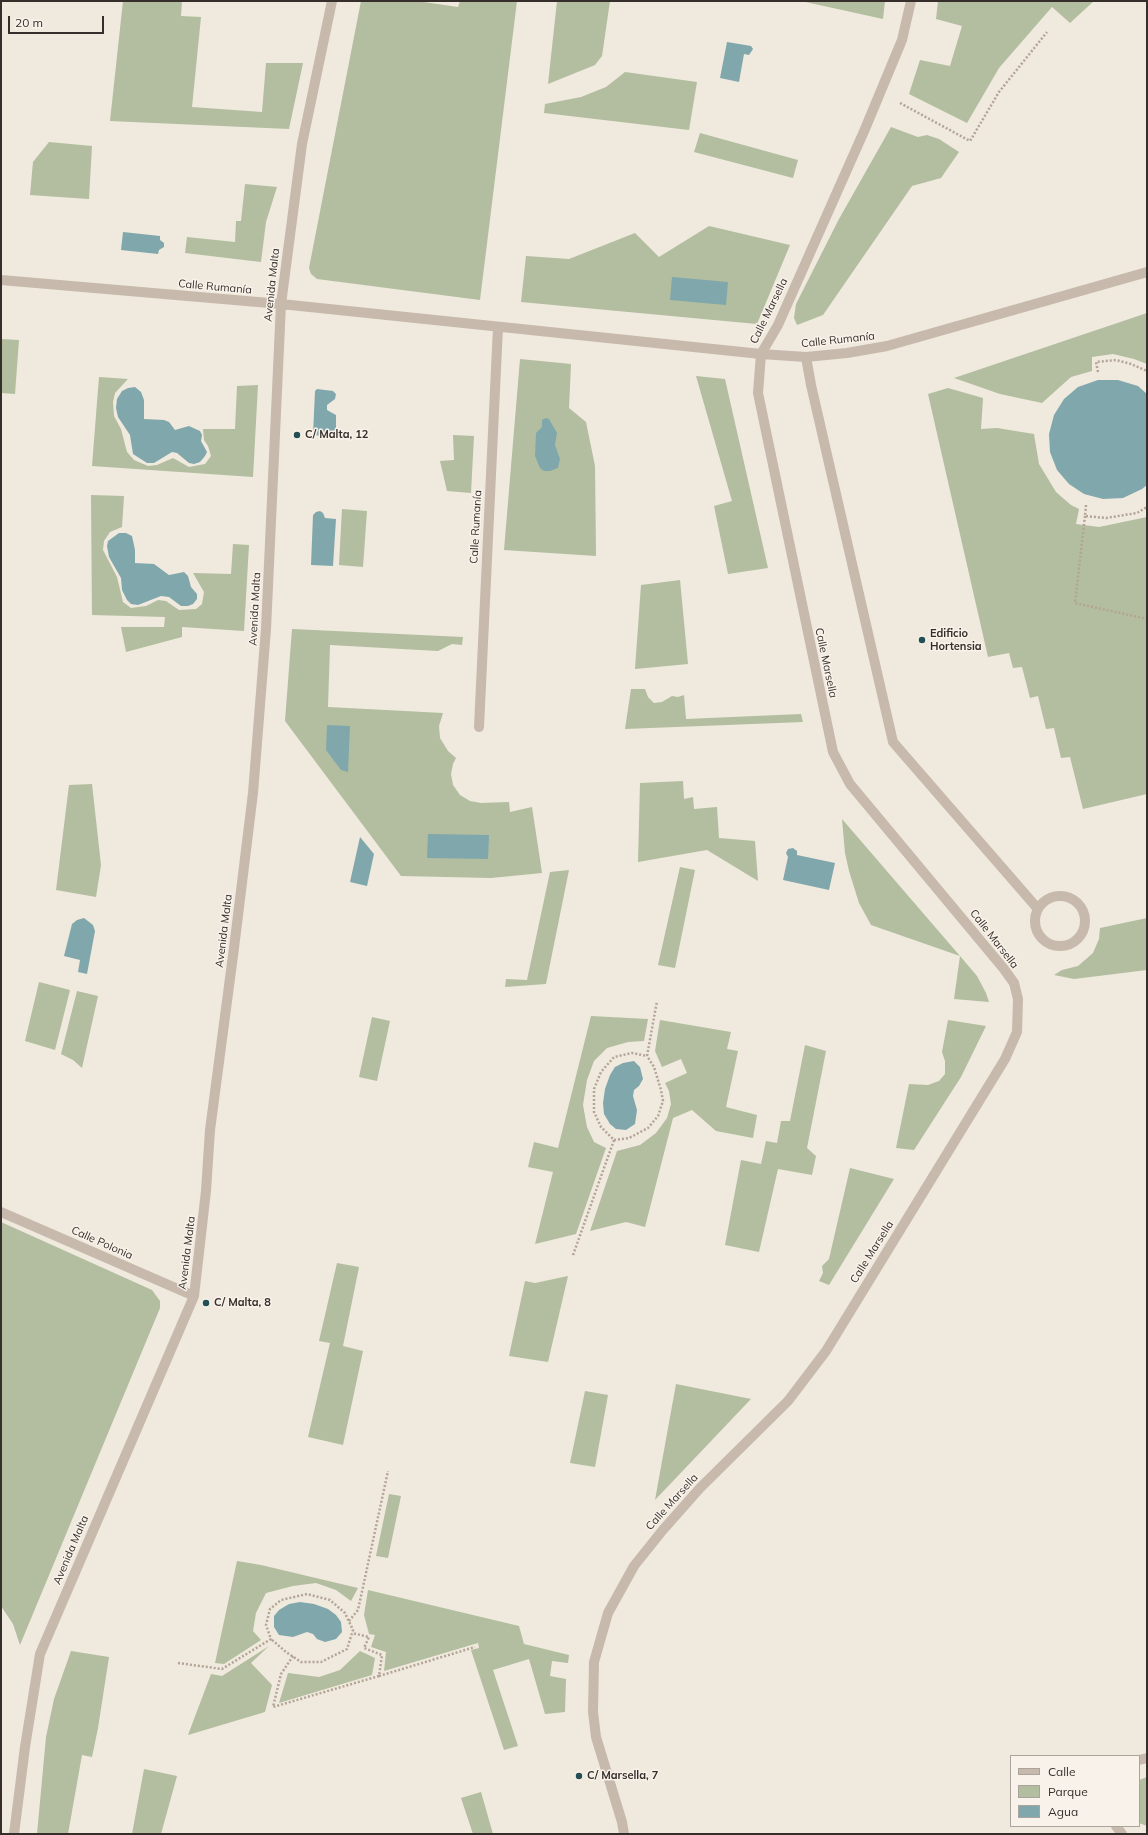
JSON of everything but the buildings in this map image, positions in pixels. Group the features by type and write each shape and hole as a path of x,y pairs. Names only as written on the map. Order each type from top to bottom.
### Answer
{"street":[{"name":"Avenida Malta","path":"14,1834 25,1747 40,1654 194,1296 206,1191 210,1130 253,793 266,629 281,304 302,144 332,1"},
{"name":"Calle Marsella","path":"624,1834 622,1822 596,1737 593,1712 594,1662 608,1613 634,1566 662,1531 700,1488 788,1401 826,1351 1005,1059 1017,1032 1018,999 1014,984 1004,969 850,784 833,752 758,393 761,354 778,325 880,92 902,40 911,1"},
{"name":"Calle Rumanía","path":"1,280 281,304 761,354 806,356 847,353 887,346 1147,272"},
{"name":"Calle Rumanía","path":"479,727 498,327"},
{"path":"806,356 811,385 893,742 1038,909"},
{"path":"1055,897 1066,897 1076,901 1083,911 1086,923 1082,934 1074,942 1062,947 1050,945 1042,939 1036,930 1035,919 1038,909 1045,901 1055,897"},
{"name":"Calle Polonia","path":"1,1212 194,1296"}],"path":[{"path":"880,92 970,141 999,92 1047,32"},
{"path":"1098,372 1096,362 1116,360 1131,364 1147,371"},
{"path":"1086,505 1075,603 1147,619"},
{"path":"1085,516 1106,518 1137,513 1147,507"},
{"path":"614,1140 629,1138 648,1128 658,1116 663,1101 654,1067 647,1056 657,1000"},
{"path":"614,1140 601,1127 594,1112 594,1089 601,1072 614,1057 632,1053 647,1056"},
{"path":"573,1255 614,1140"},
{"path":"349,1621 358,1610 388,1471"},
{"path":"307,1594 330,1600 345,1613 349,1621 353,1630 347,1649 321,1662 301,1662 286,1652 271,1639 266,1625 270,1609 281,1600 307,1594"},
{"path":"352,1633 369,1637 364,1648 382,1655 379,1676"},
{"path":"178,1663 222,1669 271,1639"},
{"path":"293,1656 281,1674 273,1707 475,1647"}],"green space":[{"path":"123,1 182,1 181,16 201,17 192,107 262,112 266,63 303,63 289,129 110,121"},
{"path":"361,1 417,1 458,7 460,1 517,1 480,300 317,279 311,274 309,268"},
{"path":"557,1 610,1 602,56 595,65 548,84"},
{"path":"801,1 885,1 883,19"},
{"path":"938,1 1094,1 1070,23 1052,7 999,68 967,123 909,94 920,60 950,66 962,26 936,19"},
{"path":"625,72 697,82 689,130 544,113 545,104 581,97 606,87"},
{"path":"891,127 918,137 927,135 939,139 959,152 941,178 912,186 823,315 797,325 794,318 796,304 839,219"},
{"path":"700,133 798,160 793,178 694,152"},
{"path":"49,142 92,146 89,199 30,195 33,162"},
{"path":"245,184 277,187 266,222 261,262 185,253 187,237 235,242 236,221 241,221"},
{"path":"709,226 790,245 757,324 521,302 526,256 569,259 635,233 659,257"},
{"path":"1147,313 1147,364 1113,354 1092,357 1092,371 1071,377 1042,403 1000,394 954,378"},
{"path":"1,339 19,340 15,394 1,393"},
{"path":"520,359 571,364 569,408 586,422 595,466 596,556 504,550"},
{"path":"696,376 725,379 768,568 728,574 714,506 732,501"},
{"path":"99,377 128,379 115,393 113,402 114,416 121,429 127,452 134,460 148,466 157,465 173,458 189,467 205,464 211,456 208,446 204,440 203,429 235,429 237,386 258,385 253,477 92,466"},
{"path":"948,388 983,398 981,429 997,428 1034,434 1039,464 1056,492 1071,505 1079,509 1076,524 1099,527 1147,517 1147,794 1083,809 1070,757 1061,758 1054,728 1046,729 1038,696 1030,698 1022,667 1013,668 1009,653 988,657 928,394"},
{"path":"453,435 474,436 471,493 447,491 440,461 454,460"},
{"path":"91,495 124,496 122,527 110,532 104,541 103,550 117,577 123,602 131,608 146,606 158,600 166,601 179,610 196,609 202,604 204,592 193,573 231,574 233,544 249,545 244,631 182,627 182,637 126,652 121,627 164,627 165,617 92,615"},
{"path":"342,509 367,511 363,567 339,565"},
{"path":"680,580 688,664 635,669 641,585"},
{"path":"292,629 463,637 462,645 452,644 438,651 330,645 328,707 443,713 439,726 440,738 448,751 456,758 451,774 453,785 460,795 470,801 481,803 509,802 510,812 532,807 542,873 491,878 401,876 285,721"},
{"path":"631,689 645,689 648,697 654,703 662,702 672,696 678,697 684,695 686,719 801,714 803,722 625,729"},
{"path":"683,781 684,799 693,797 694,809 717,807 719,838 755,841 758,881 707,850 638,862 640,783"},
{"path":"92,784 101,865 96,897 56,890 69,785"},
{"path":"842,819 960,956 871,925 859,903 849,871 845,853"},
{"path":"680,867 695,870 675,968 658,965"},
{"path":"569,870 546,984 505,987 506,979 527,980 550,872"},
{"path":"1147,918 1147,970 1074,979 1054,975 1062,970 1078,966 1093,953 1099,939 1100,928"},
{"path":"960,956 977,976 989,1002 954,999"},
{"path":"39,982 70,990 55,1050 25,1041"},
{"path":"77,991 98,996 82,1068 73,1060 61,1054"},
{"path":"591,1016 648,1019 644,1041 628,1042 607,1048 594,1061 587,1080 583,1105 587,1127 594,1142 606,1148 576,1234 535,1244 553,1172 528,1167 534,1142 558,1148"},
{"path":"372,1017 390,1021 377,1081 359,1077"},
{"path":"660,1020 731,1032 727,1049 738,1051 726,1107 757,1115 753,1138 716,1131 692,1110 673,1118 645,1227 626,1222 590,1231 617,1151 640,1145 656,1133 667,1118 671,1104 669,1091 665,1083 687,1073 681,1059 662,1067 655,1051"},
{"path":"948,1020 986,1026 961,1077 914,1150 896,1148 909,1084 928,1085 939,1081 945,1074 945,1061 942,1052"},
{"path":"805,1045 826,1051 807,1148 816,1156 812,1175 778,1169 759,1252 725,1245 741,1160 761,1164 766,1141 777,1143 781,1121 790,1121"},
{"path":"850,1168 894,1179 829,1285 819,1281 823,1273 822,1266 829,1259"},
{"path":"1,1222 152,1290 160,1301 160,1308 20,1645 13,1624 1,1606"},
{"path":"337,1263 359,1267 343,1346 363,1351 343,1445 308,1437 330,1343 319,1341"},
{"path":"568,1276 548,1362 509,1356 525,1281 535,1283"},
{"path":"676,1384 751,1399 655,1500"},
{"path":"585,1391 608,1395 595,1467 570,1463"},
{"path":"389,1494 401,1496 388,1558 376,1556"},
{"path":"237,1561 261,1565 358,1588 351,1601 336,1590 316,1583 293,1586 266,1593 256,1613 253,1631 261,1640 224,1664 215,1663"},
{"path":"368,1590 519,1626 524,1644 569,1655 568,1663 552,1661 550,1676 566,1679 565,1712 545,1714 529,1659 493,1670 518,1746 504,1750 471,1650 479,1648 478,1643 384,1671 386,1652 371,1647 375,1635 369,1634 364,1615"},
{"path":"269,1646 251,1663 272,1685 265,1712 188,1735 211,1674 222,1676"},
{"path":"71,1651 109,1657 98,1728 92,1757 82,1755 68,1834 37,1834 46,1737 54,1699"},
{"path":"360,1651 375,1658 372,1675 279,1703 288,1673 319,1677 340,1670"},
{"path":"144,1769 177,1776 161,1834 132,1834"},
{"path":"1147,1777 1147,1826 1140,1823 1140,1780"},
{"path":"481,1792 493,1834 473,1834 461,1798"}],"water":[{"path":"727,42 751,46 753,49 749,55 744,54 739,82 720,78"},
{"path":"123,232 160,236 160,240 164,243 164,247 159,250 158,254 121,250"},
{"path":"672,277 728,282 726,305 670,300"},
{"path":"1098,380 1118,380 1138,386 1147,394 1147,485 1123,498 1103,499 1084,494 1069,484 1057,470 1050,452 1049,434 1054,415 1064,399 1078,387"},
{"path":"135,387 141,392 144,400 144,419 164,420 169,422 175,430 189,426 200,431 202,435 201,441 207,452 200,462 194,464 189,463 177,453 172,452 154,463 147,463 133,454 130,435 118,417 116,408 117,399 122,391"},
{"path":"317,389 333,391 336,394 335,399 327,405 327,410 336,415 336,437 313,435 315,391"},
{"path":"546,418 549,419 557,433 555,445 560,459 558,468 550,471 544,471 540,468 535,456 536,433 542,427 542,420"},
{"path":"320,511 323,513 325,518 336,519 333,566 311,565 313,515"},
{"path":"119,533 126,533 132,536 135,550 135,563 154,564 169,575 184,572 188,576 191,587 197,594 197,599 193,604 181,606 169,597 161,596 138,605 131,604 127,600 122,590 121,578 109,557 107,546 108,541"},
{"path":"327,725 350,726 348,772 341,770 326,750"},
{"path":"428,834 489,835 488,859 427,858"},
{"path":"360,837 374,854 367,886 350,882"},
{"path":"793,848 797,851 797,855 835,863 829,890 783,880 788,857 786,853 788,849"},
{"path":"84,918 93,925 95,931 87,974 78,972 80,960 64,956 72,924 77,920"},
{"path":"634,1061 640,1067 643,1079 639,1086 634,1090 633,1096 637,1110 635,1124 626,1130 616,1129 610,1124 604,1114 603,1103 605,1089 610,1075 615,1067 623,1063"},
{"path":"300,1602 314,1604 328,1609 336,1615 341,1622 342,1632 336,1639 325,1642 317,1639 313,1634 307,1632 293,1637 279,1635 274,1627 274,1616 279,1610 289,1604"}],"place":[{"name":"C/ Malta, 12","path":"297,435"},
{"name":"Edificio Hortensia","path":"922,640"},
{"name":"C/ Malta, 8","path":"206,1303"},
{"name":"C/ Marsella, 7","path":"579,1776"}]}
